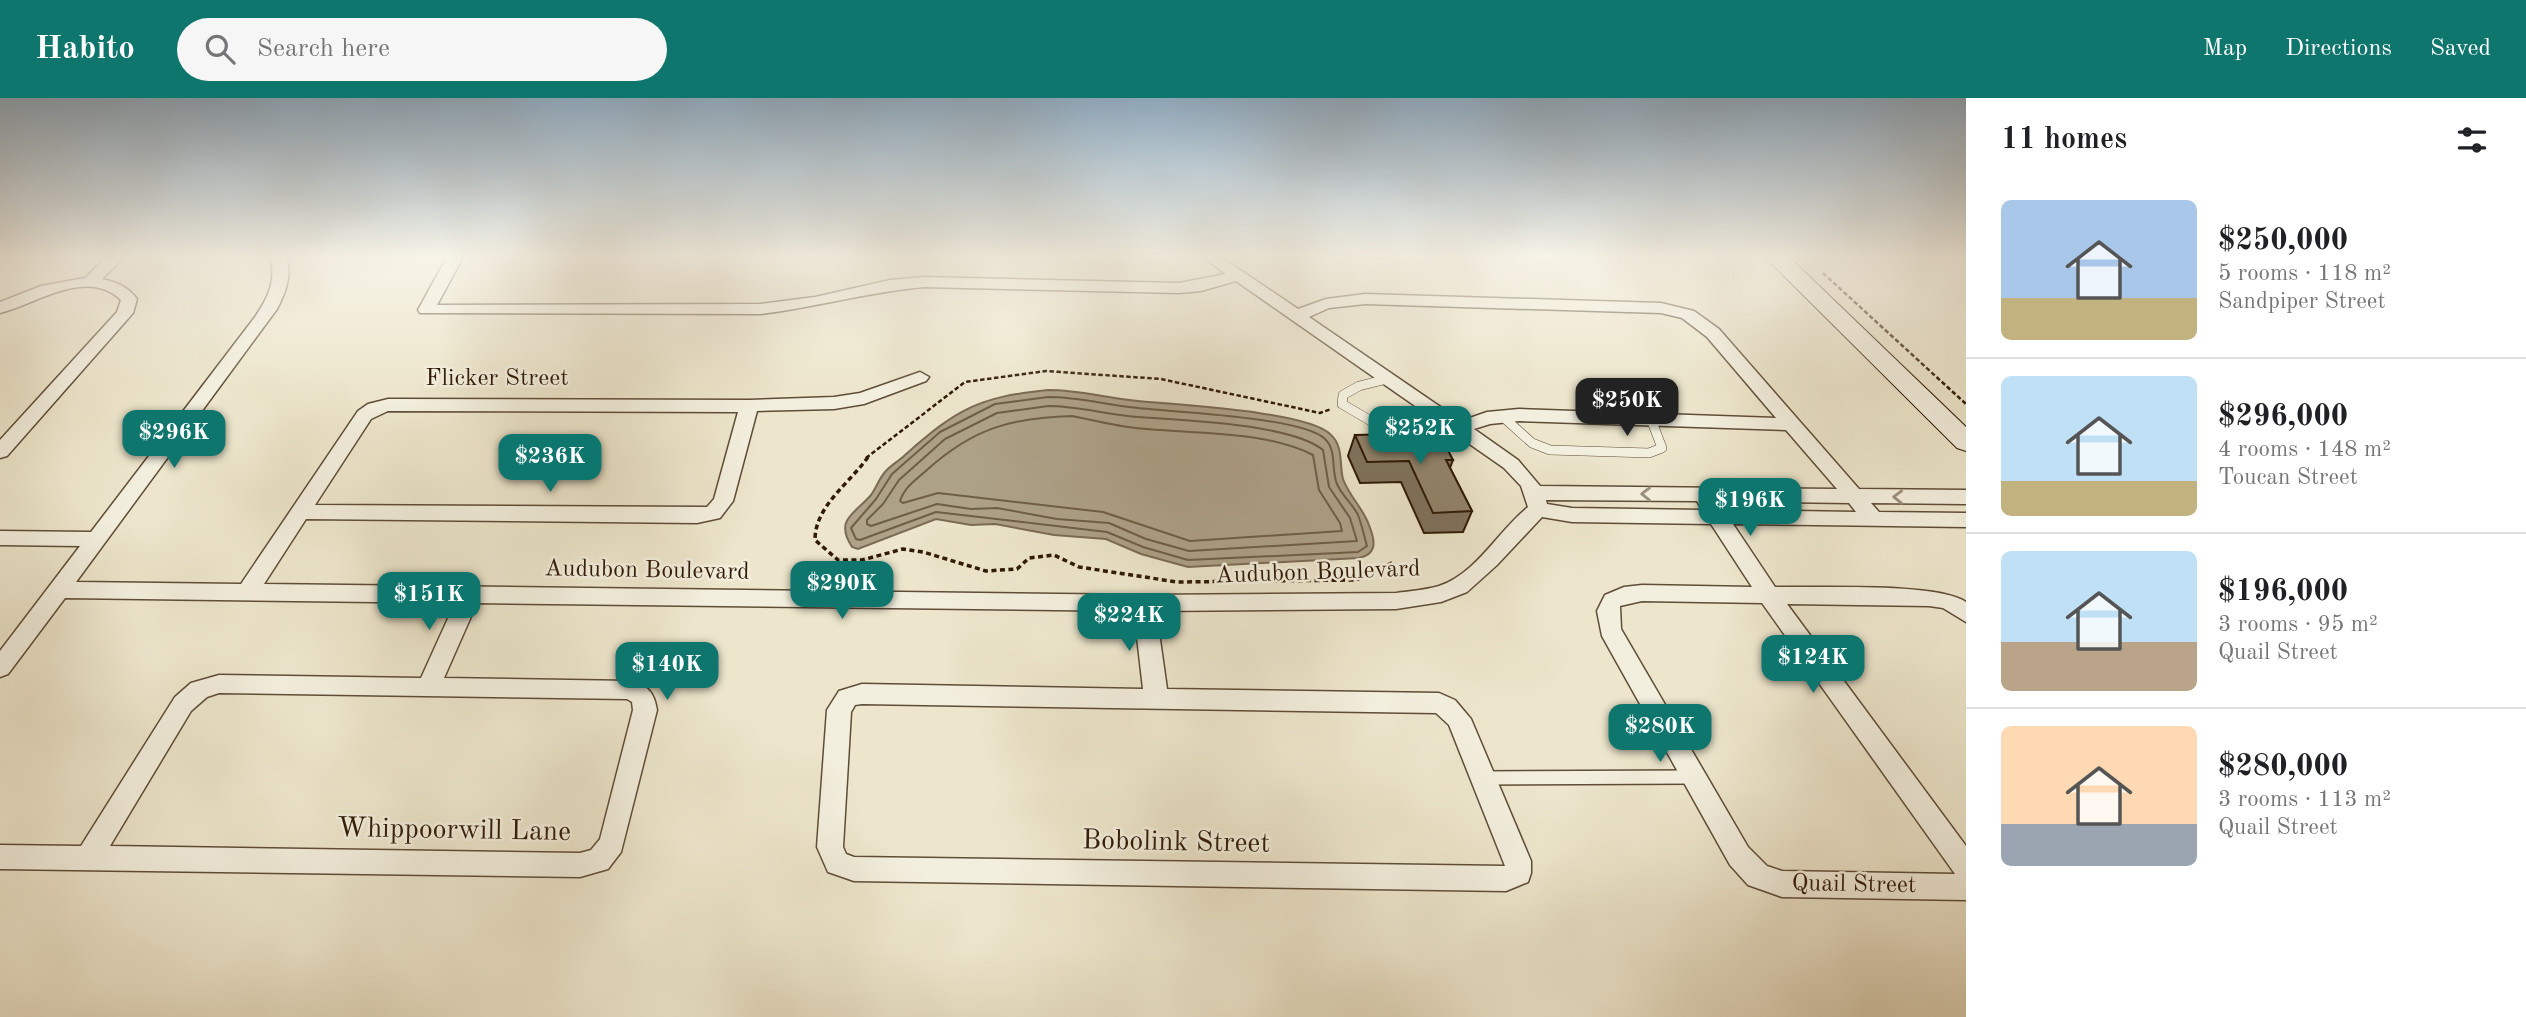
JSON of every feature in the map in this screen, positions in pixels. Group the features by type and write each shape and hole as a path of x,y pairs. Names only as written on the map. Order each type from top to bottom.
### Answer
{"main road":[{"path":"1820,300 1966,442"}],"street":[{"path":"0,308 20,300"},
{"path":"0,452 125,313 129,300"},
{"path":"0,668 265,315 272,300"},
{"path":"432,300 426,310 748,310 825,300"},
{"path":"1273,300 1517,470 1537,501 1572,515 1966,520"},
{"path":"1296,316 1326,304 1358,300"},
{"path":"1390,300 1674,310 1700,321 1713,332 1874,519"},
{"name":"Flicker Street","path":"246,594 364,415 374,408 388,405 749,406 852,401 920,377"},
{"path":"301,512 696,516 713,513 723,501 749,406"},
{"path":"1457,429 1502,415 1793,424"},
{"path":"1537,501 1703,495 1966,497"},
{"path":"1703,495 1769,596 1966,868"},
{"name":"Audubon Boulevard","path":"58,590 1144,603 1396,601 1441,594 1459,586 1475,574 1527,517 1537,501"},
{"path":"0,538 96,539"},
{"name":"Quail Street","path":"1966,614 1949,601 1929,598 1642,593 1624,594 1614,598 1607,608 1610,630 1739,856 1758,876 1782,884 1966,887"},
{"path":"429,686 469,596"},
{"path":"1144,603 1156,697"},
{"name":"Whippoorwill Lane","path":"0,857 580,865 599,860 612,844 645,710 643,696 631,690 219,684 199,690 183,704 89,857"},
{"name":"Bobolink Street","path":"862,694 1438,703 1447,707 1459,719 1484,778 1518,861 1518,873 1506,879 854,869 837,863 830,847 839,710 847,698 862,694"}],"lane":[{"path":"1387,379 1350,390 1343,394 1342,404 1395,435 1438,415"},
{"path":"1502,415 1532,443 1550,450 1649,453 1662,448 1651,419"},
{"path":"1484,778 1694,777"}],"path":[{"path":"1852,300 1966,404"},
{"path":"1342,404 1320,413 1161,379 1046,371 965,382 870,453 855,475 820,513 815,527 815,540 838,561 862,561 903,549 923,552 986,571 1017,569 1029,558 1054,555 1079,567 1177,582 1356,580 1394,562"}],"water":[{"path":"1048,390 1239,410 1316,426 1330,434 1337,444 1343,479 1373,536 1372,550 1359,558 1188,567 1141,554 1106,539 1054,535 995,524 971,525 936,519 858,549 852,547 845,530 849,518 871,495 887,470 939,426 986,402"}],"building":[{"path":"1439,433 1453,460 1446,460 1472,511 1433,513 1409,461 1367,462 1355,435"}]}
